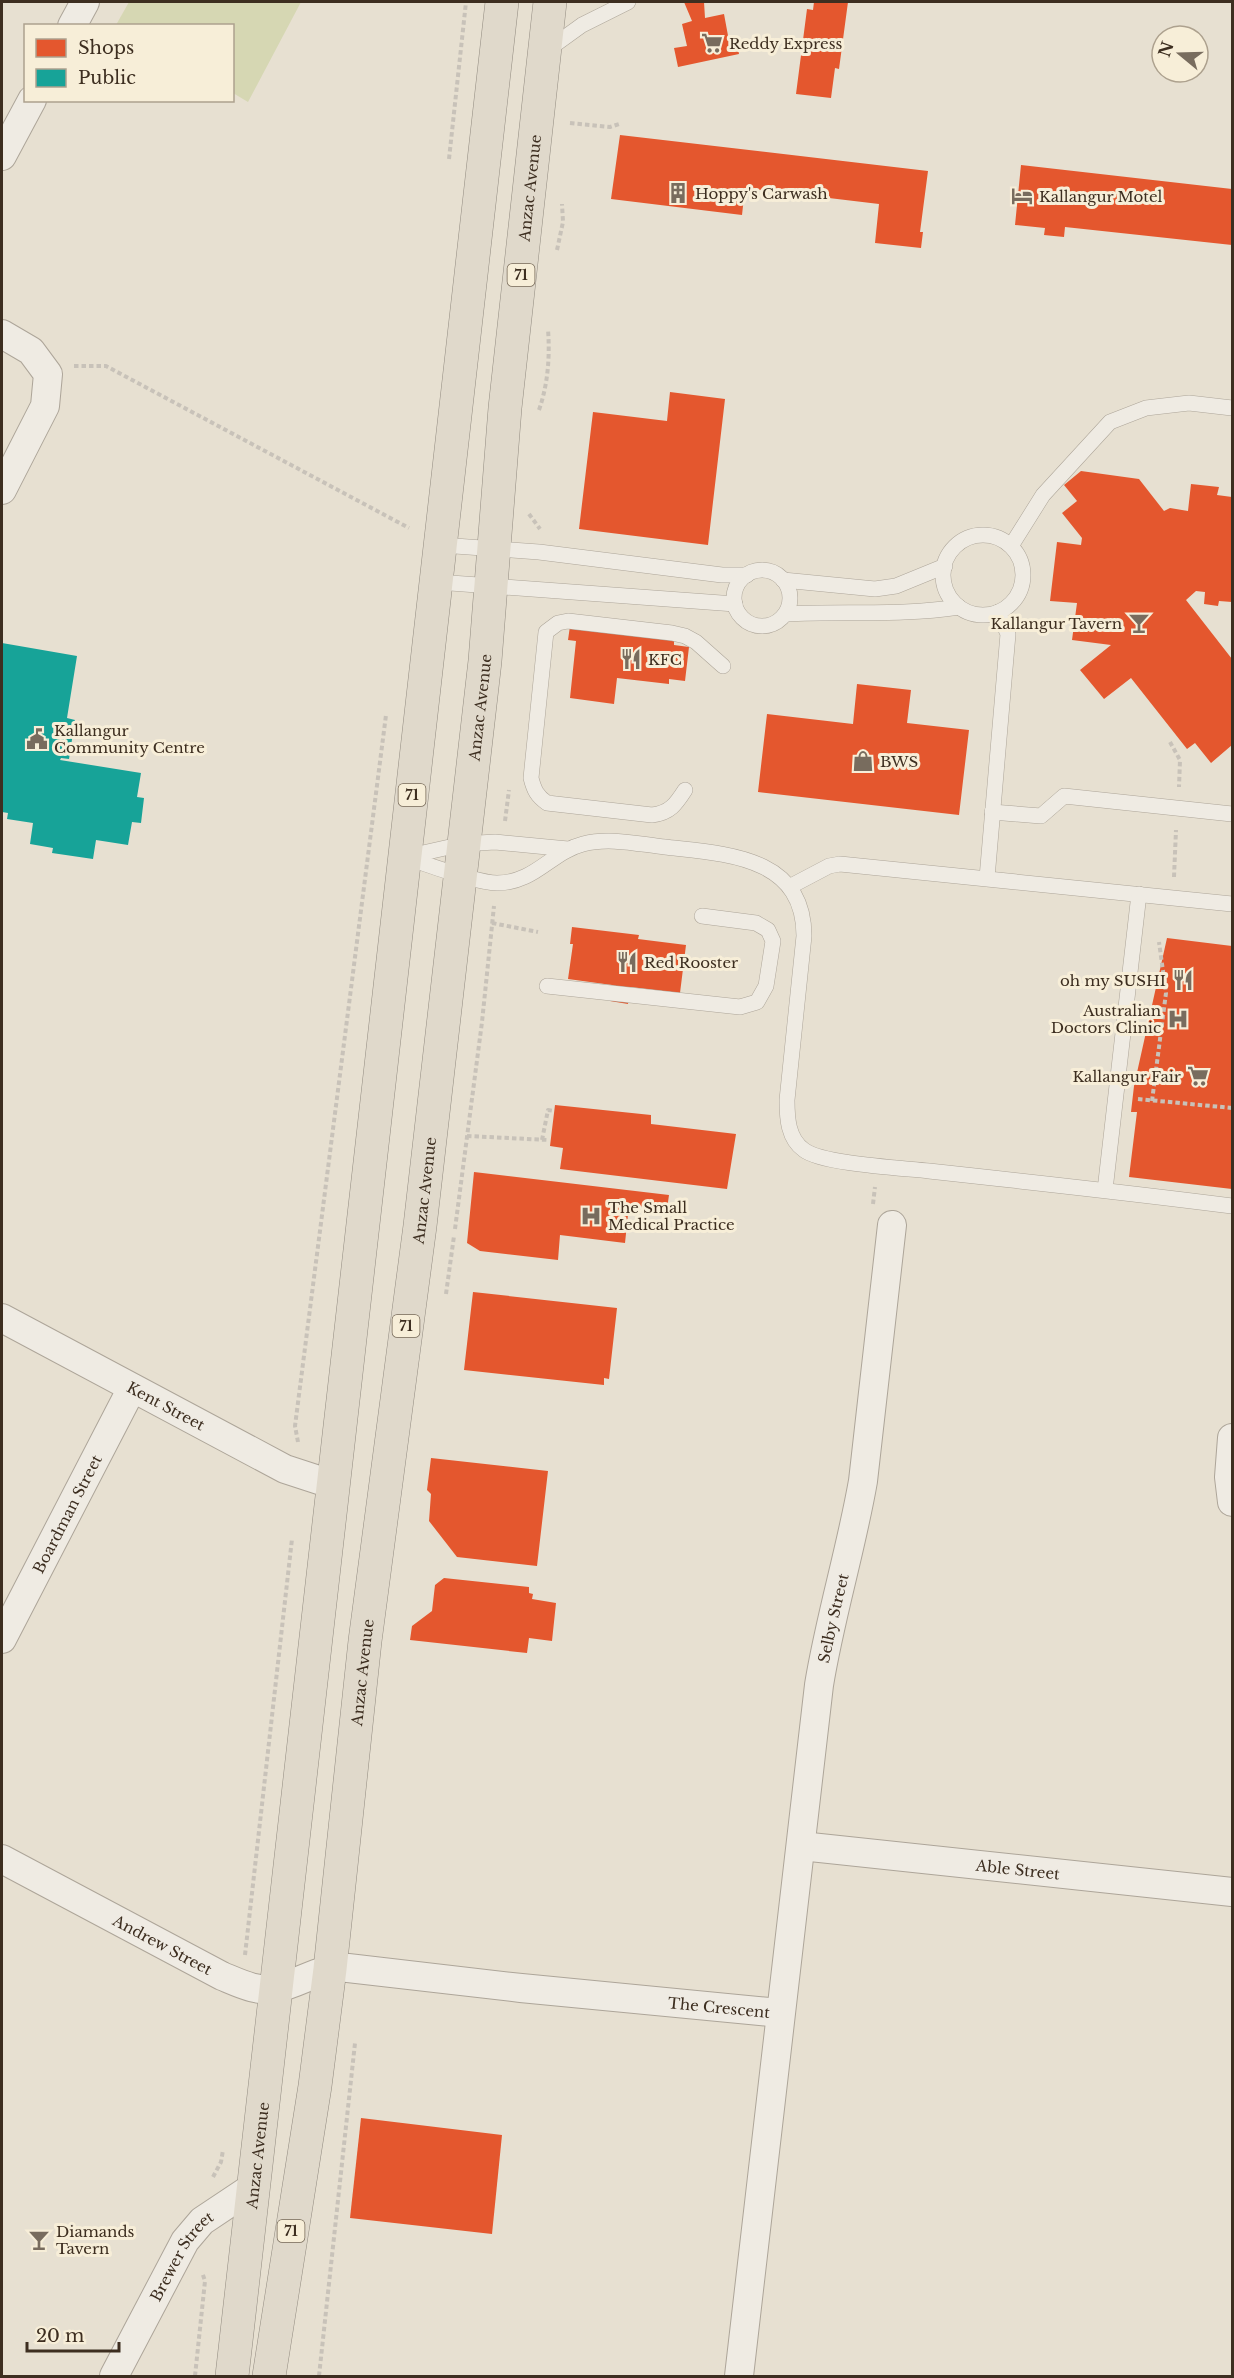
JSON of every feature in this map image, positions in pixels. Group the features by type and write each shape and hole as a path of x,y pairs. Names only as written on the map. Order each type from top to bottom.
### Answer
{"highway":[{"name":"Anzac Avenue","path":"232,2376 502,2"},
{"name":"Anzac Avenue","path":"269,2376 315,2086 367,1630 420,1226 492,585 505,408 550,2"}],"street":[{"path":"73,24 85,2"},
{"path":"2,156 31,102"},
{"path":"2,334 31,351 48,374 45,406 2,490"},
{"name":"Selby Street","path":"780,2013 819,1685 825,1648 857,1518 863,1481 892,1225"},
{"name":"Kent Street","path":"2,1318 285,1469 334,1485"},
{"name":"Boardman Street","path":"2,1639 132,1389"},
{"path":"1233,1438 1229,1477 1233,1502"},
{"name":"Able Street","path":"801,1846 1233,1892"},
{"name":"Andrew Street","path":"2,1859 222,1976 258,1988 276,1989 330,1969"},
{"name":"The Crescent","path":"330,1969 348,1968 521,1988 780,2013 739,2376"},
{"name":"Brewer Street","path":"114,2376 185,2241 202,2221 253,2187"}],"lane":[{"path":"545,52 582,25 628,2"},
{"path":"1011,546 1043,495 1110,422 1157,406 1189,403 1233,408"},
{"path":"786,614 924,613 959,607 978,614 998,612 1008,607 1016,598 1023,577 1022,565 1011,546 992,536 971,537 954,548 945,566 944,577 946,589 959,607"},
{"path":"441,545 539,552 722,575 747,575 762,570 777,574 783,580 790,597 786,614 779,621 770,626 752,625 744,620 735,604 736,588 747,575"},
{"path":"783,580 875,589 896,586 945,566"},
{"path":"437,582 735,604"},
{"path":"987,878 1008,634 998,612"},
{"path":"685,790 671,810 662,814 547,803 539,798 531,778 546,632 558,623 568,621 672,633 696,642 723,666"},
{"path":"992,812 1041,816 1064,796 1233,814"},
{"path":"405,857 462,859 497,883 539,870 568,849 606,840 710,852 748,859 778,875 790,886 804,916 787,1116 792,1137 803,1150 819,1157 878,1166 1233,1206"},
{"path":"405,857 462,859 503,842 568,849"},
{"path":"790,886 829,866 840,864 1233,904"},
{"path":"1105,1190 1139,894"},
{"path":"547,986 740,1007 757,1002 766,986 773,941 768,930 756,923 702,916"}],"path":[{"path":"568,134 571,112"},
{"path":"570,123 610,127 619,124"},
{"path":"555,260 563,222 562,202"},
{"path":"539,412 546,391 547,320"},
{"path":"48,374 77,364 106,366 409,528"},
{"path":"525,509 540,527 539,552"},
{"path":"505,819 510,784"},
{"path":"299,1451 295,1426 371,841"},
{"path":"447,1290 494,907"},
{"path":"484,921 538,932"},
{"path":"1161,1101 1233,1108"},
{"path":"542,1140 548,1110 554,1111"},
{"path":"467,1136 549,1140"},
{"path":"245,1949 293,1530"},
{"path":"319,2376 354,2059"},
{"path":"211,2180 220,2162 224,2142"},
{"path":"195,2376 205,2281 202,2271 197,2268"}],"green space":[{"path":"129,2 301,2 248,102 234,94 234,24 117,24"}],"building: Shops":[{"name":"Reddy Express","path":"684,2 704,2 705,18 724,14 729,41 736,39 739,54 678,67 674,48 687,46 682,24 692,21"},
{"path":"814,2 848,2 839,69 835,68 831,98 796,94 807,9 813,10"},
{"path":"620,135 928,171 920,232 923,232 921,248 875,243 879,204 745,188 742,215 611,199"},
{"path":"1021,165 1232,189 1232,245 1065,227 1064,237 1044,235 1045,228 1015,225"},
{"path":"670,392 725,399 708,545 579,529 593,412 667,421"},
{"name":"Kallangur Tavern","path":"1081,471 1139,479 1164,511 1170,508 1188,511 1191,484 1219,487 1217,495 1232,497 1232,602 1219,601 1218,606 1204,604 1205,592 1196,591 1186,600 1232,659 1232,745 1211,763 1195,743 1187,749 1131,678 1104,699 1080,670 1111,645 1072,640 1077,603 1050,601 1057,542 1081,545 1082,538 1062,513 1077,501 1064,485"},
{"name":"KFC","path":"571,619 674,639 674,645 689,647 685,681 669,679 669,684 617,678 614,704 570,698 576,641 568,640"},
{"name":"BWS","path":"857,684 911,690 907,723 969,730 959,815 758,792 767,714 853,724"},
{"name":"Red Rooster","path":"572,927 639,935 638,939 686,945 680,993 630,987 628,1004 610,1001 612,985 568,979 573,944 570,944"},
{"name":"Kallangur Fair","path":"1167,938 1232,946 1232,1189 1129,1177 1137,1112 1131,1112 1134,1086"},
{"path":"555,1105 651,1115 651,1124 736,1134 727,1189 560,1169 563,1148 550,1146"},
{"path":"474,1172 669,1195 667,1209 629,1205 625,1243 560,1235 558,1260 480,1251 467,1243"},
{"path":"473,1292 617,1308 609,1379 604,1378 604,1385 464,1370"},
{"path":"431,1458 548,1471 537,1566 457,1557 429,1521 431,1494 427,1490"},
{"path":"444,1578 529,1587 529,1593 533,1594 532,1599 556,1603 552,1641 529,1638 527,1653 410,1640 412,1626 432,1611 435,1585"},
{"path":"361,2118 502,2135 492,2234 350,2218"}],"building: Public":[{"name":"Kallangur Community Centre","path":"2,643 77,656 67,718 75,720 69,759 61,758 60,760 141,773 137,797 144,798 141,823 132,822 128,845 96,840 93,859 52,853 53,848 30,844 33,823 7,819 8,813 2,812"}],"place":[{"name":"Reddy Express","path":"712,43"},
{"name":"Hoppy's Carwash","path":"678,193"},
{"name":"Kallangur Motel","path":"1022,196"},
{"name":"Kallangur Tavern","path":"1139,623"},
{"name":"KFC","path":"631,659"},
{"name":"Kallangur Community Centre","path":"37,739"},
{"name":"BWS","path":"863,761"},
{"name":"Red Rooster","path":"627,962"},
{"name":"oh my SUSHI","path":"1183,980"},
{"name":"Australian Doctors Clinic","path":"1178,1019"},
{"name":"Kallangur Fair","path":"1198,1076"},
{"name":"The Small Medical Practice","path":"591,1216"},
{"name":"Diamands Tavern","path":"39,2240"}]}
